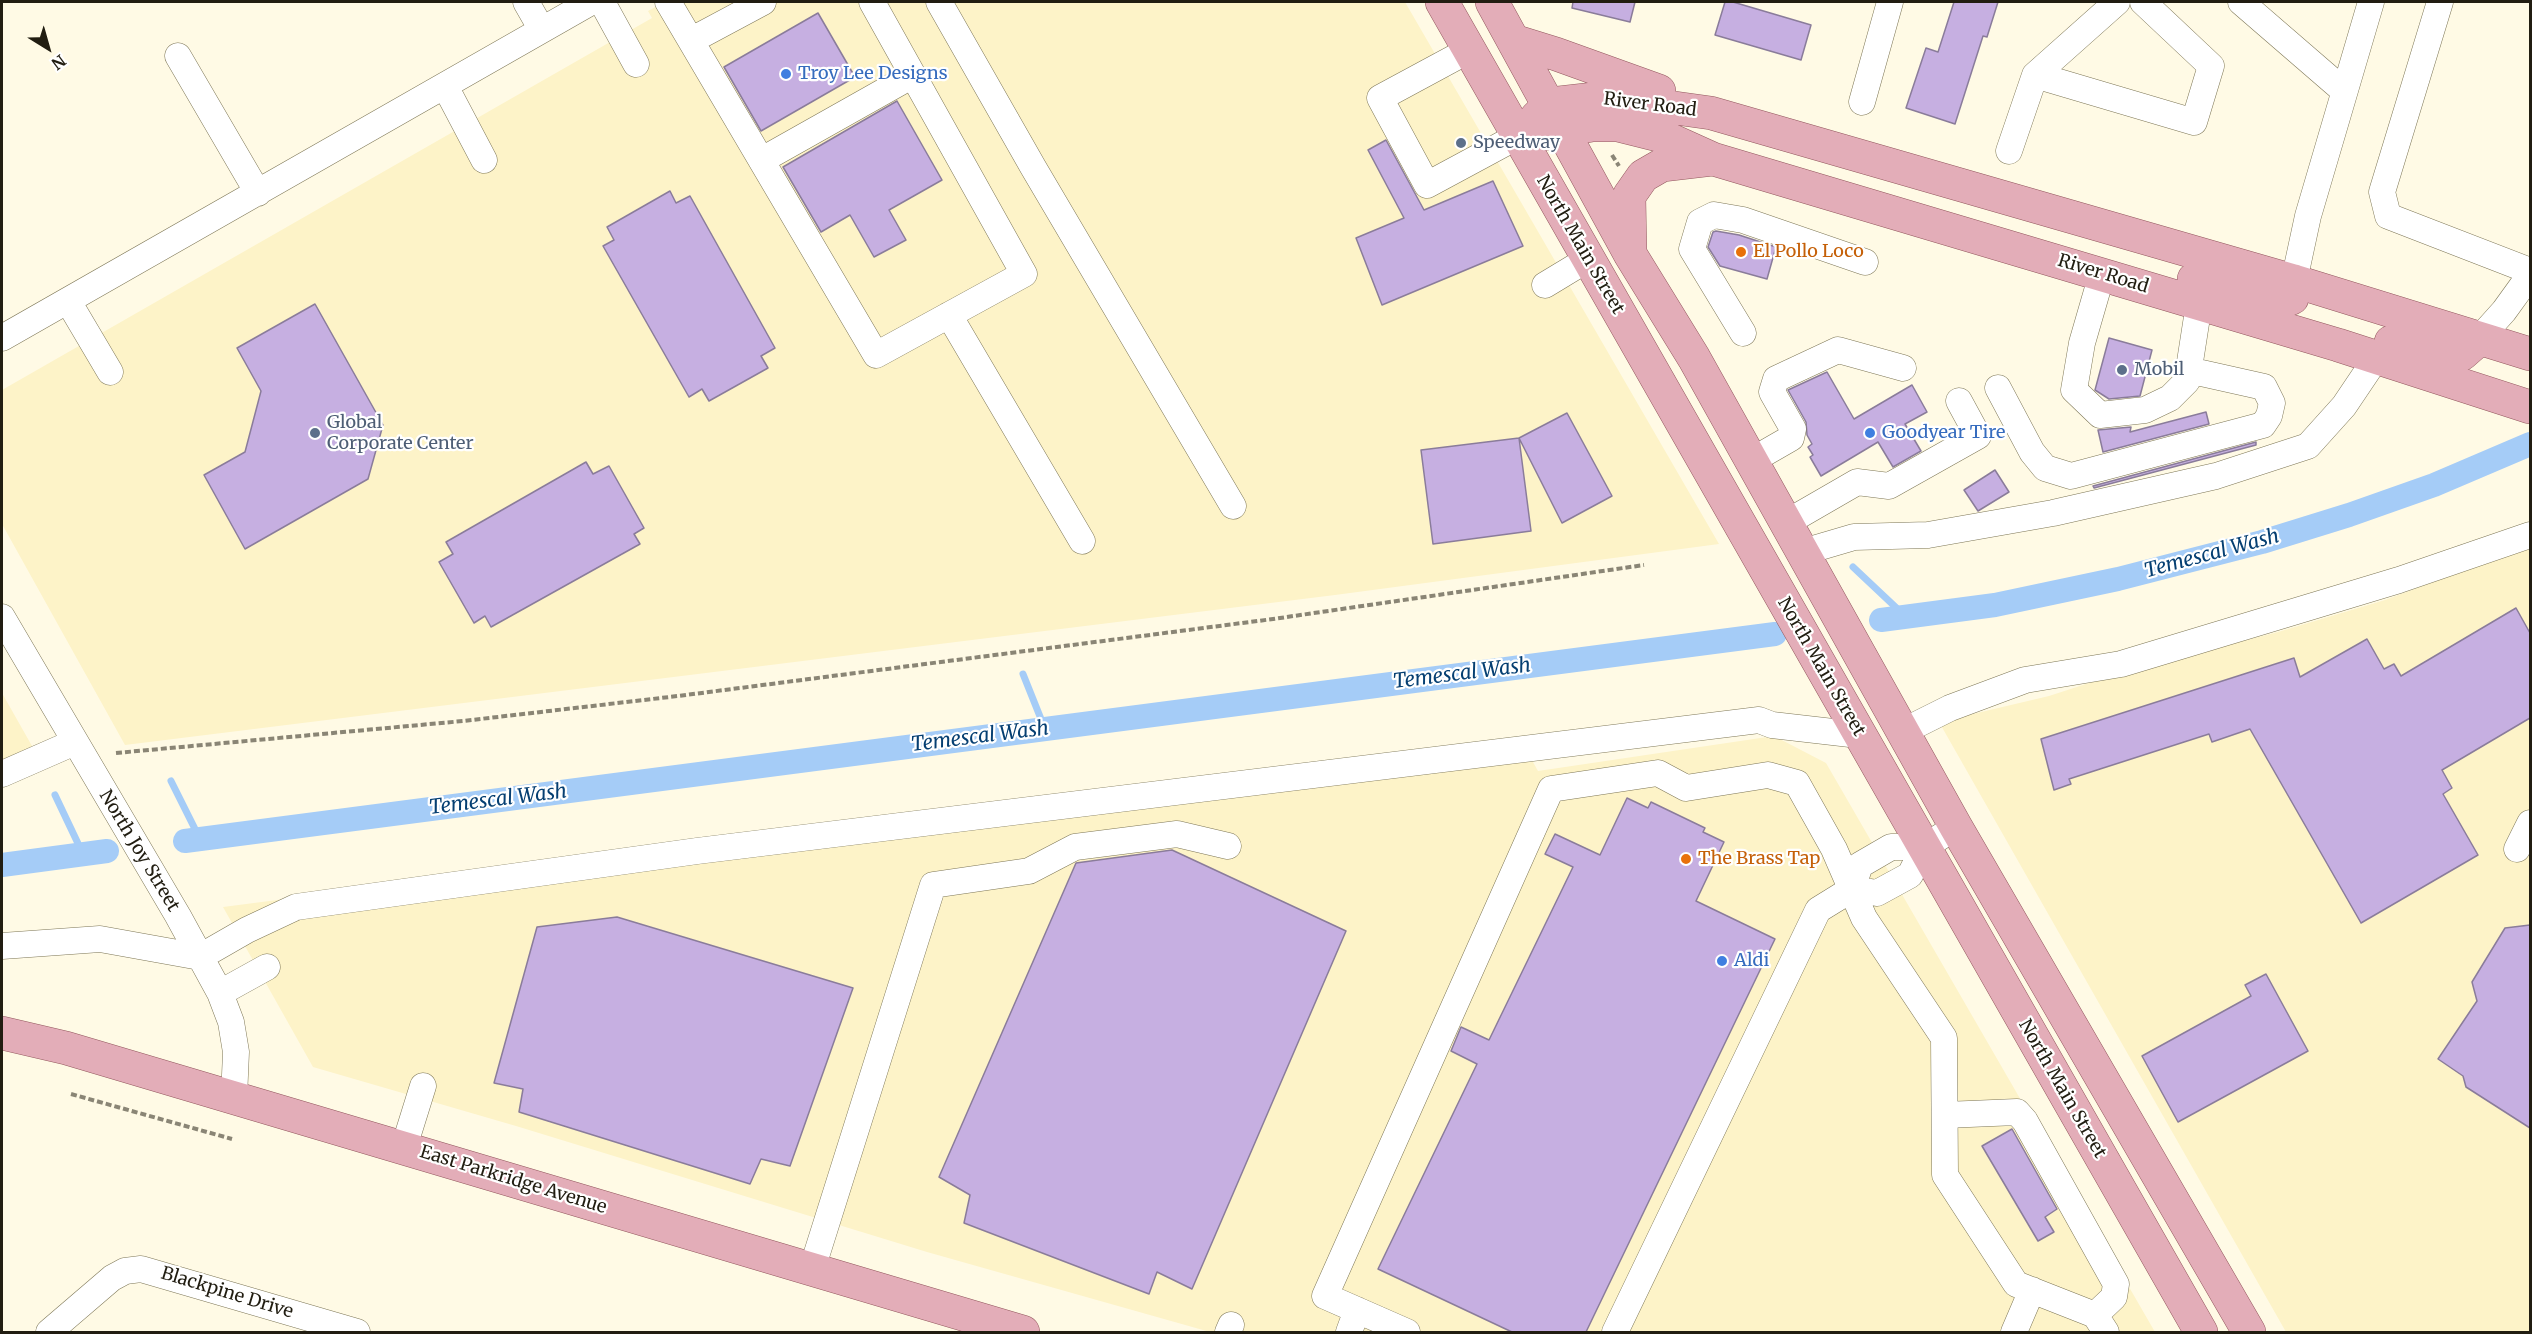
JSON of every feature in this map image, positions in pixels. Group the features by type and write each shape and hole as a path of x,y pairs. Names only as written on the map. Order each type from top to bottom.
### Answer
{"main road":[{"name":"North Main Street","path":"1442,2 2201,1332"},
{"path":"1492,2 1630,254 1694,358 1956,827 2249,1332"},
{"path":"1514,41 1653,89 1711,113"},
{"name":"River Road","path":"1518,136 1603,98 1711,113 2294,281 2526,353"},
{"name":"River Road","path":"1557,118 1592,125 1617,125 1662,136 1713,159 2338,345 2530,407"},
{"path":"1630,254 1629,196 1643,176 1662,165 1713,159"},
{"path":"2013,247 2048,239 2065,241 2280,303 2292,298 2294,281"},
{"path":"2338,345 2380,339 2455,356 2462,354 2478,339"},
{"name":"East Parkridge Avenue","path":"2,1033 66,1048 1023,1332"}],"street":[{"path":"526,2 542,30"},
{"path":"2,338 591,2"},
{"path":"602,2 636,64"},
{"path":"668,2 876,355 1024,274 872,2"},
{"path":"692,40 764,2"},
{"path":"939,2 1033,167 1233,506"},
{"path":"1862,102 1890,2"},
{"path":"2009,151 2035,75 2117,2"},
{"path":"2035,75 2194,122 2211,66 2143,2"},
{"path":"2241,2 2344,91"},
{"path":"2294,281 2308,216 2371,2"},
{"path":"2440,2 2382,192 2388,216 2530,273 2478,339"},
{"path":"1469,50 1380,98 1427,185 1518,136"},
{"path":"178,56 258,193"},
{"path":"762,160 913,75"},
{"path":"445,86 484,160"},
{"path":"1743,333 1692,249 1700,222 1714,215 1743,220 1865,262"},
{"path":"1545,285 1588,259"},
{"path":"2102,274 2082,344 2074,390 2100,415 2145,410 2170,398 2187,381 2199,304"},
{"path":"68,301 110,372"},
{"path":"949,315 1082,541"},
{"path":"1751,461 1791,438 1793,429 1772,392 1776,379 1838,350 1904,368"},
{"path":"1796,540 1928,535 2053,513 2216,476 2308,446 2344,406 2377,357"},
{"path":"1998,388 2032,452 2045,468 2071,476 2263,425 2269,416 2272,403 2264,387 2188,370"},
{"path":"1796,540 1857,482 1889,486 1978,436 1959,401"},
{"path":"1897,719 1950,708 2025,680 2121,664 2399,580 2530,534"},
{"name":"North Joy Street","path":"2,617 178,916 220,993 231,1022 236,1052 234,1098"},
{"path":"2,946 100,939 200,957 247,930 296,907 697,851 1758,720 1772,725 1857,731"},
{"path":"2,774 75,742"},
{"path":"1407,1332 1353,1321 1325,1296 1551,789 1658,773 1686,788 1768,775 1797,783 1834,849 1864,918 1944,1038 1945,1175 2016,1284 2100,1324 2114,1297 2116,1284 2025,1120 2017,1112 1945,1115"},
{"path":"2517,849 2530,823"},
{"path":"1615,1332 1818,910 1852,889 1877,893 1910,875 1924,847 1956,827"},
{"path":"812,1269 933,885 1029,871 1075,847 1086,845 1177,834 1228,846"},
{"path":"220,993 267,967"},
{"path":"404,1147 423,1086"},
{"name":"Blackpine Drive","path":"49,1332 105,1284 130,1269 156,1272 357,1332"},
{"path":"2014,1332 2032,1290"}],"path":[{"path":"116,753 463,721 678,696 1273,620 1644,565"},
{"path":"71,1094 232,1139"}],"shaded area":[{"path":"665,2 1405,2 1719,544 1335,595 125,745 2,524 2,390 652,18 648,11"},
{"path":"2530,546 2530,1332 2286,1332 1939,722 2049,696 2123,672 2278,632 2385,600"},
{"path":"2,693 32,746 15,760 2,762"},
{"path":"1774,736 1826,763 2155,1332 1210,1332 927,1252 516,1126 313,1067 223,907 1520,739 1538,771"}],"building":[{"path":"1573,2 1635,2 1630,22 1572,8"},
{"path":"1725,2 1733,2 1811,25 1801,60 1715,35"},
{"path":"1954,2 1998,2 1987,37 1983,36 1955,124 1906,108 1926,48 1938,52"},
{"name":"Troy Lee Designs","path":"818,13 855,77 761,131 724,67"},
{"path":"897,101 942,180 889,210 906,240 874,257 850,215 821,232 783,167"},
{"path":"1386,140 1424,210 1493,181 1523,246 1382,305 1356,238 1404,218 1368,150"},
{"path":"670,191 676,203 690,196 775,348 761,356 768,368 709,401 702,389 689,397 603,246 614,240 607,227"},
{"name":"El Pollo Loco","path":"1713,232 1739,235 1776,247 1767,279 1720,266 1708,247"},
{"name":"Global Corporate Center","path":"315,304 383,425 368,479 245,549 204,475 245,452 261,391 237,348"},
{"path":"2109,338 2152,350 2140,396 2109,399 2095,390"},
{"name":"Goodyear Tire","path":"1827,372 1854,419 1912,385 1927,412 1905,424 1921,451 1893,467 1878,442 1821,476 1810,457 1813,455 1808,447 1812,444 1807,435 1806,422 1788,390"},
{"path":"2206,412 2209,424 2103,452 2098,430 2131,427 2130,432"},
{"path":"1567,413 1612,496 1562,523 1519,438"},
{"path":"1519,438 1531,531 1433,544 1421,450"},
{"path":"2256,442 2256,445 2094,488 2093,486"},
{"path":"586,462 593,474 609,466 644,528 634,534 640,544 491,627 485,616 474,623 439,562 453,554 446,542"},
{"path":"1995,470 2009,492 1978,511 1964,490"},
{"path":"2516,608 2530,633 2530,718 2442,770 2452,788 2443,794 2478,855 2361,923 2250,729 2212,742 2209,734 2069,779 2071,784 2054,790 2041,739 2294,658 2300,677 2367,639 2384,669 2394,664 2401,676"},
{"path":"1627,798 1648,808 1651,802 1705,828 1703,832 1724,842 1696,901 1775,939 1586,1332 1512,1332 1378,1269 1477,1064 1451,1051 1461,1027 1489,1040 1573,867 1545,854 1555,834 1600,855"},
{"path":"1172,850 1346,931 1192,1289 1157,1272 1149,1294 964,1223 970,1195 939,1177 1076,863"},
{"path":"617,917 853,988 790,1166 761,1159 750,1184 519,1112 523,1089 494,1083 537,927"},
{"path":"2530,925 2530,1128 2466,1087 2463,1076 2438,1059 2477,1001 2472,982 2505,928"},
{"path":"2266,974 2308,1051 2178,1122 2142,1056 2251,996 2245,985"},
{"path":"2012,1129 2057,1209 2045,1217 2054,1232 2038,1241 1982,1146"}],"waterway":[{"name":"Temescal Wash","path":"1881,620 1995,605 2118,579 2262,542 2434,485 2530,444"},
{"path":"1853,567 1905,616"},
{"name":"Temescal Wash","path":"185,841 1775,634"},
{"path":"1023,674 1045,729"},
{"path":"171,781 200,839"},
{"path":"55,795 83,854"},
{"name":"Temescal Wash","path":"2,865 107,851"}],"place":[{"name":"Troy Lee Designs","path":"786,74"},
{"name":"Speedway","path":"1461,143"},
{"name":"El Pollo Loco","path":"1741,252"},
{"name":"Mobil","path":"2122,370"},
{"name":"Global Corporate Center","path":"315,433"},
{"name":"Goodyear Tire","path":"1870,433"},
{"name":"The Brass Tap","path":"1686,859"},
{"name":"Aldi","path":"1722,961"}]}
